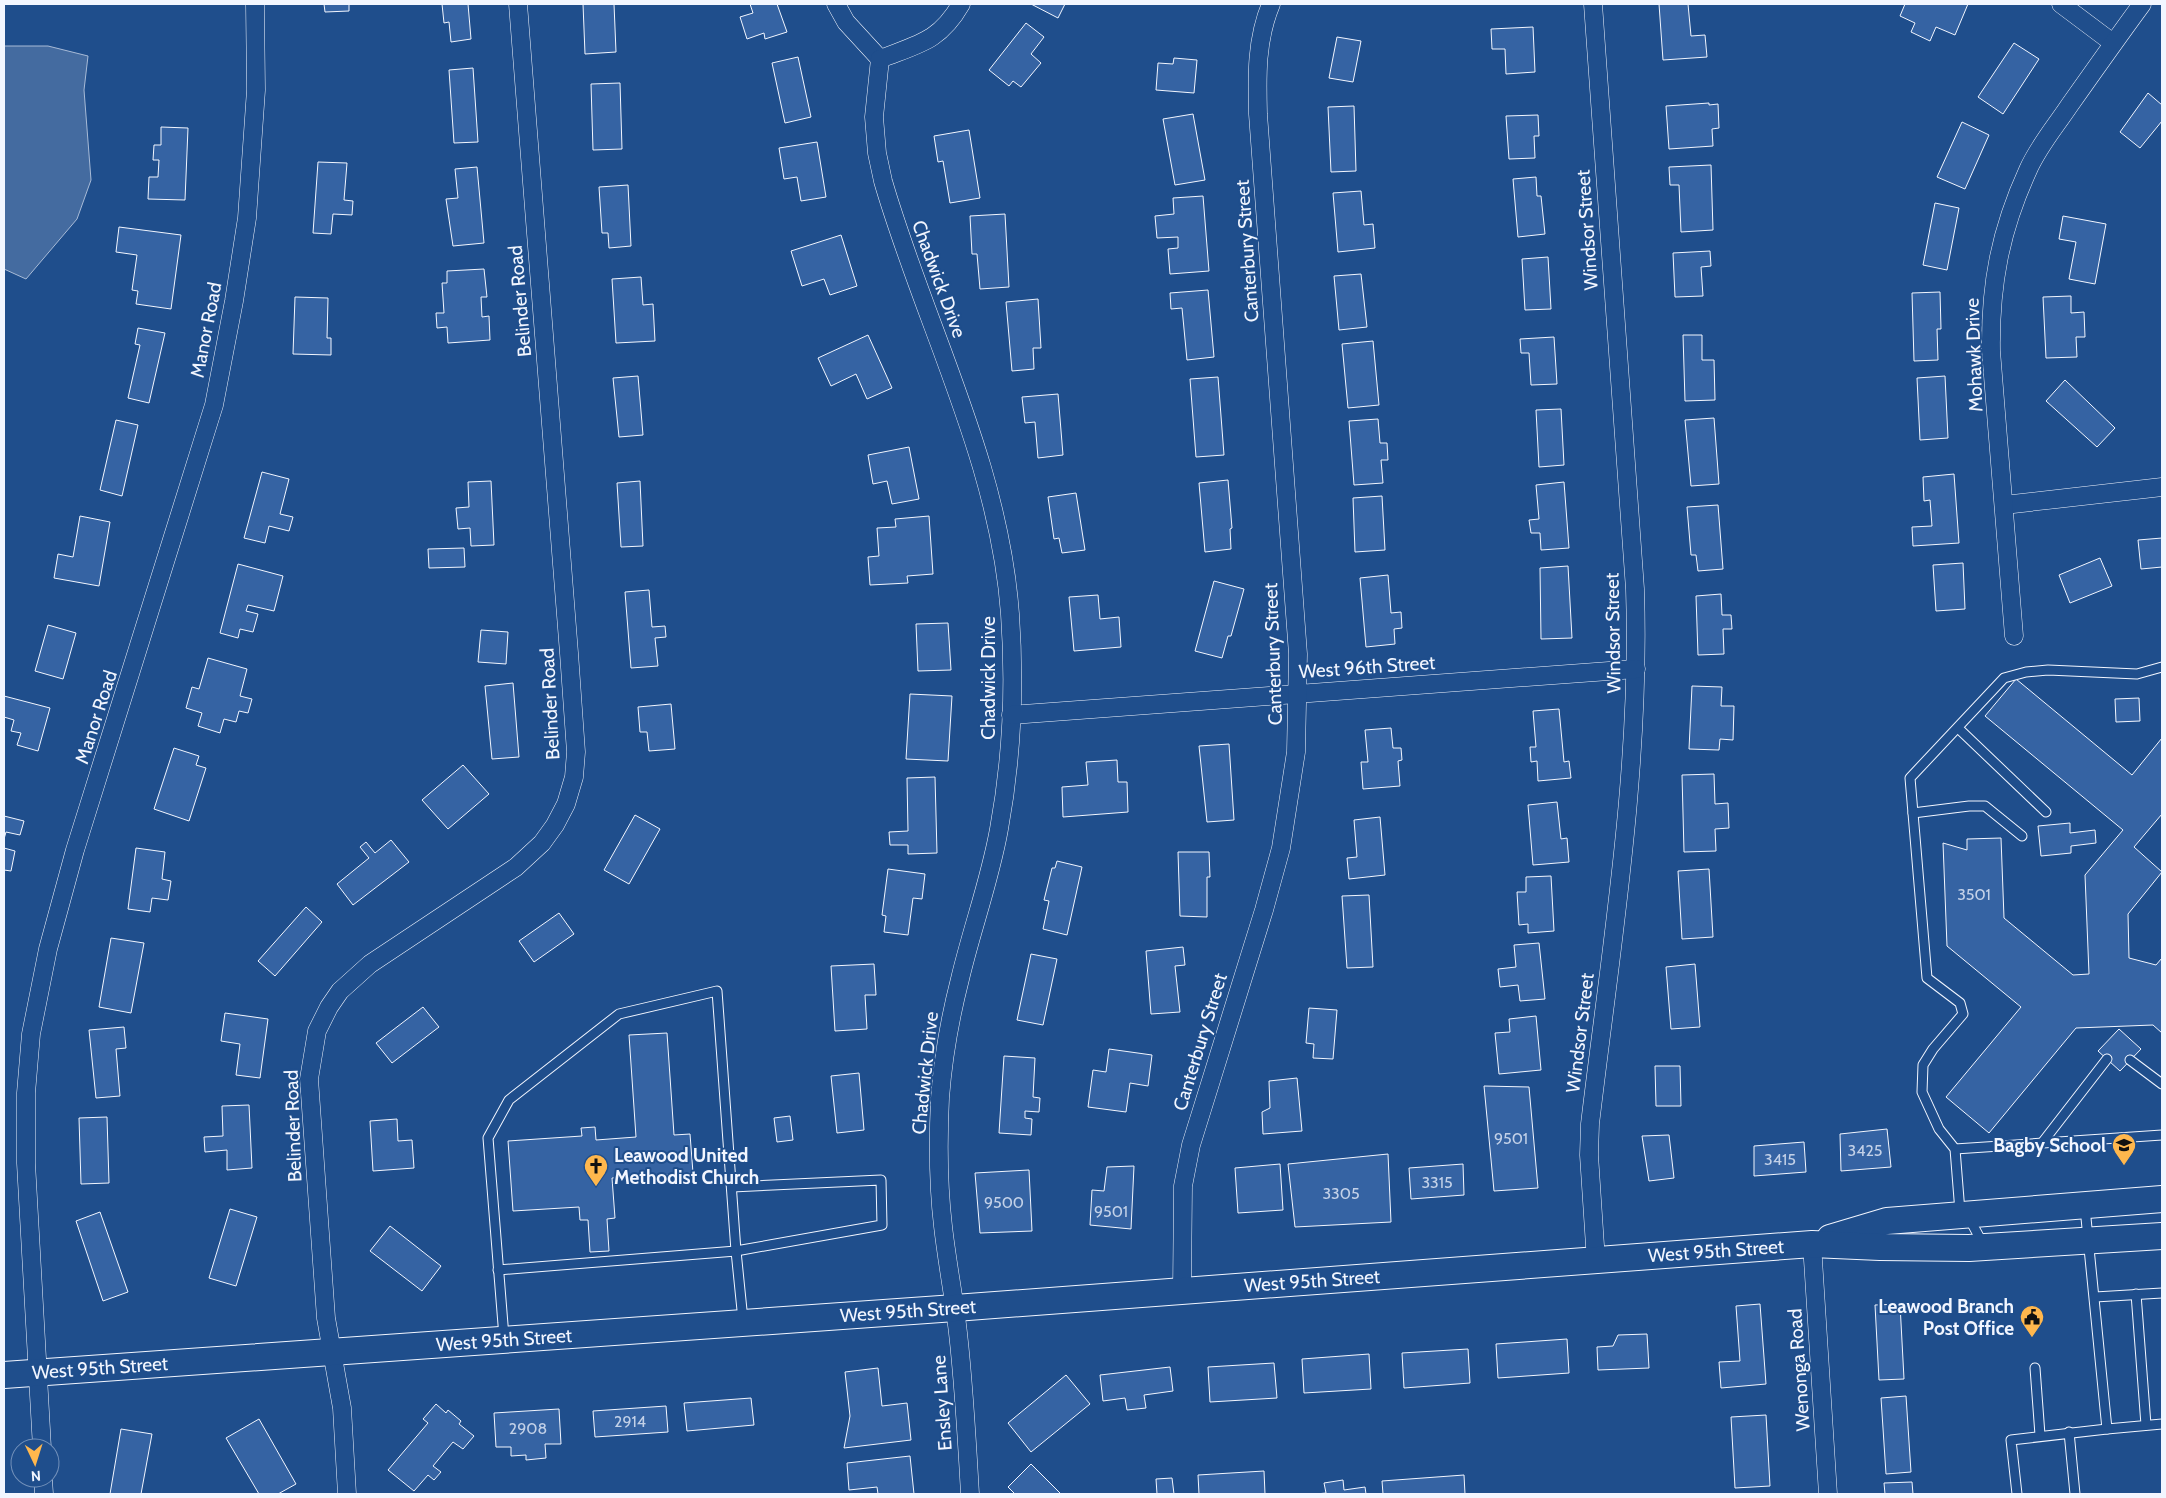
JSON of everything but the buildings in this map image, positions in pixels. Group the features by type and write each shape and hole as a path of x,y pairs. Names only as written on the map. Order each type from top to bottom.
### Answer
{"main road":[{"name":"West 95th Street","path":"1812,1244 1887,1221 2162,1199"},
{"name":"West 95th Street","path":"4,1375 955,1308 1812,1244 1880,1248 1984,1246 2162,1236"}],"street":[{"name":"Manor Road","path":"41,1438 26,1164 26,1093 30,1034 48,949 75,850 214,405 234,301 247,218 256,90 255,4"},
{"name":"Belinder Road","path":"348,1494 342,1408 326,1318 309,1079 318,1030 329,1007 340,991 370,964 516,866 542,843 566,804 574,777 576,752 569,653 518,4"},
{"path":"836,4 846,22 880,59 926,41 944,29 961,4"},
{"name":"Canterbury Street","path":"1182,1291 1183,1186 1191,1145 1207,1087 1264,910 1281,848 1296,752 1298,654 1258,114 1257,64 1262,30 1271,4"},
{"name":"Windsor Street","path":"1593,4 1635,589 1636,669 1636,700 1624,841 1590,1124 1589,1156 1596,1261"},
{"path":"2062,4 2112,43"},
{"name":"Mohawk Drive","path":"2014,636 1991,351 1994,274 2004,233 2028,170 2042,145 2112,43 2142,4"},
{"name":"Chadwick Drive","path":"880,59 874,117 877,153 884,182 988,486 1002,552 1010,612 1012,668 1009,757 999,830 949,1026 940,1097 939,1151 943,1225 955,1308"},
{"path":"2004,505 2162,487"},
{"name":"West 96th Street","path":"1011,715 1636,669"},
{"name":"Wenonga Road","path":"1812,1244 1828,1494"},
{"name":"Ensley Lane","path":"955,1308 970,1494"}],"lane":[{"path":"1984,1246 1964,1214 1955,1149 1939,1129 1922,1092 1923,1066 1933,1049 1963,1014 1960,1003 1927,978 1910,778 2004,678 2026,672 2048,670 2137,674 2162,666"},
{"path":"1958,728 2046,812"},
{"path":"1913,813 1969,806 1985,806 2022,836"},
{"path":"504,1340 488,1138 508,1100 619,1014 717,991 743,1323"},
{"path":"2042,1143 2107,1059"},
{"path":"2130,1060 2162,1084"},
{"path":"1955,1149 2162,1135"},
{"path":"498,1270 736,1251 882,1225 881,1180 732,1187"},
{"path":"2085,1205 2107,1429"},
{"path":"2095,1297 2162,1293"},
{"path":"2136,1294 2146,1426"},
{"path":"2035,1368 2040,1436"},
{"path":"2017,1494 2012,1440 2069,1432 2162,1424"},
{"path":"2069,1432 2075,1494"}],"water":[{"path":"4,46 48,46 88,56 84,90 91,180 77,219 26,279 4,269"}],"place":[{"name":"Bagby School","path":"2124,1166"},
{"name":"Leawood United Methodist Church","path":"596,1187"},
{"name":"Leawood Branch Post Office","path":"2032,1338"}]}
